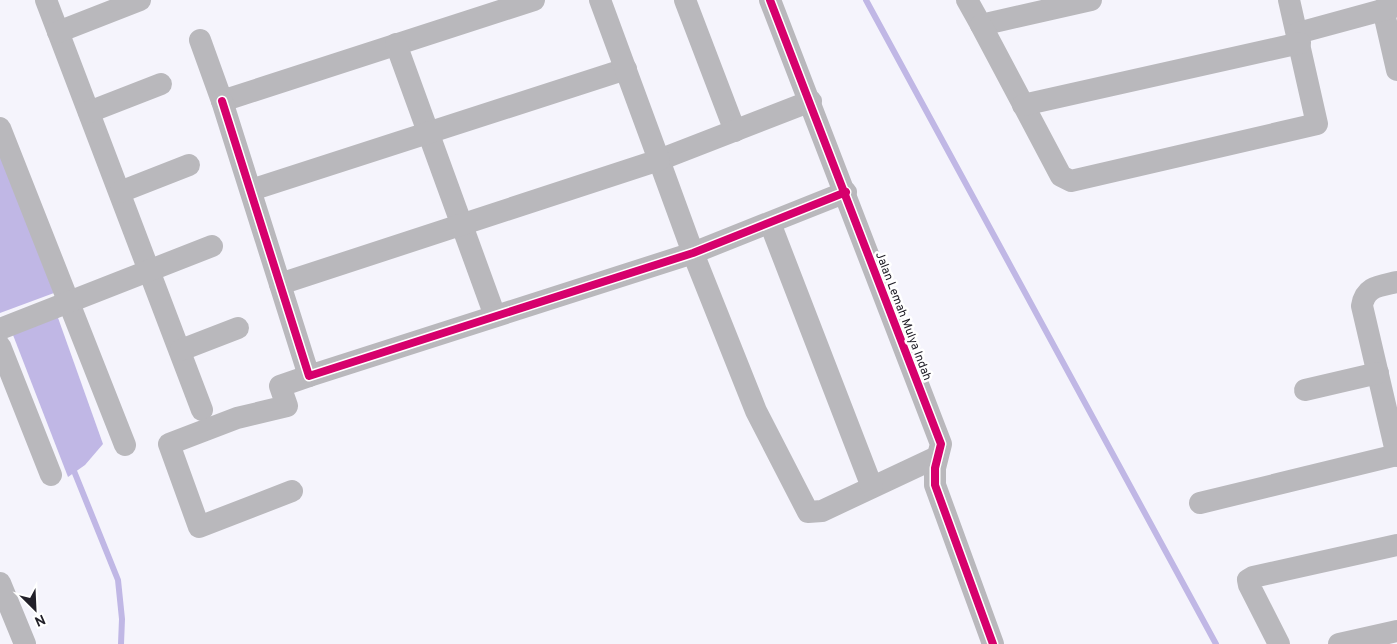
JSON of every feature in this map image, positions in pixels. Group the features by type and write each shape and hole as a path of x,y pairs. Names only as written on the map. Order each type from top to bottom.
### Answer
{"street":[{"path":"46,0 181,350 202,410"},
{"path":"222,100 534,0"},
{"path":"600,0 693,253 756,411 808,512 822,511 937,457"},
{"path":"685,0 735,131"},
{"name":"Jalan Lemah Mulya Indah","path":"770,0 811,101 941,444 934,468 935,485 993,644"},
{"path":"967,0 1061,176 1071,181 1314,126 1318,120 1289,0"},
{"path":"981,25 1090,0"},
{"path":"58,32 138,1"},
{"path":"1023,105 1299,38 1390,7 1397,70"},
{"path":"200,40 222,100 308,376"},
{"path":"396,44 496,316"},
{"path":"250,190 626,69"},
{"path":"89,112 161,84"},
{"path":"280,284 659,160 811,101"},
{"path":"0,128 124,445"},
{"path":"120,192 189,165"},
{"path":"292,491 199,527 168,444 237,418 287,406 280,386 693,253 846,192"},
{"path":"770,223 872,488"},
{"path":"0,329 212,246"},
{"path":"1200,502 1397,456 1362,306 1363,295 1371,288 1397,282"},
{"path":"181,350 238,328"},
{"path":"0,346 51,475"},
{"path":"1305,390 1378,373"},
{"path":"1279,644 1248,585 1248,580 1253,577 1397,544"},
{"path":"0,583 25,644"},
{"path":"1339,644 1397,631"}],"shaded area":[{"path":"0,155 54,293 0,313"},
{"path":"57,315 103,444 85,465 68,477 13,335"}],"waterway":[{"path":"866,0 1216,644"},
{"path":"74,471 118,580 122,619 121,644"}],"cycle path":[{"path":"770,0 941,444 935,468 935,485 993,644"},
{"path":"222,101 309,376 693,253 846,192"}]}
